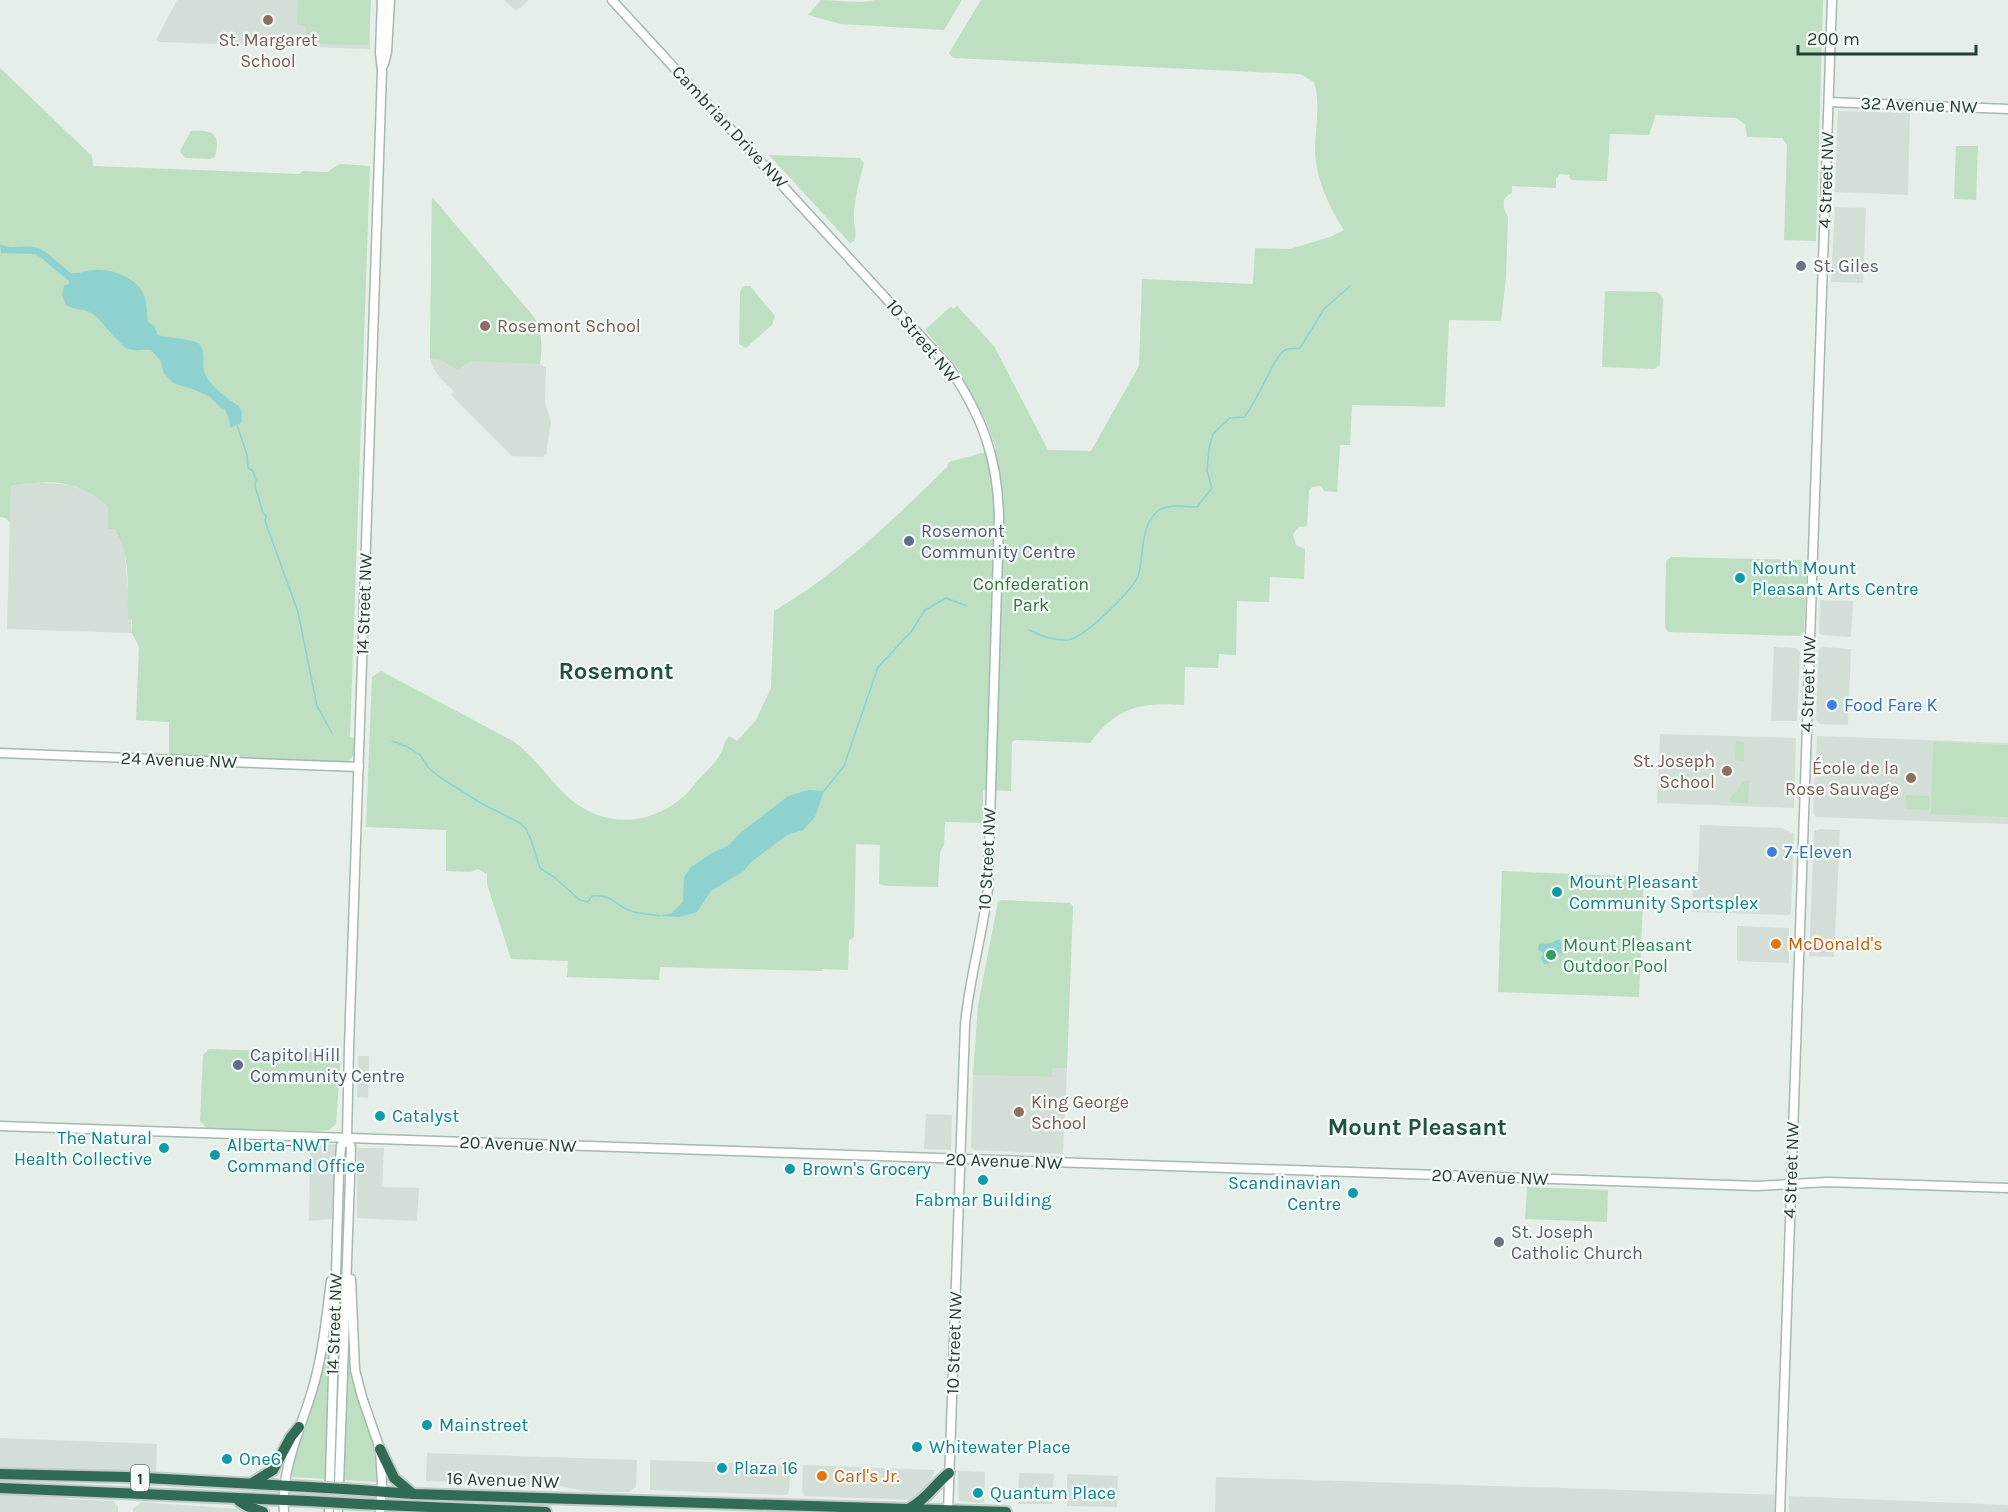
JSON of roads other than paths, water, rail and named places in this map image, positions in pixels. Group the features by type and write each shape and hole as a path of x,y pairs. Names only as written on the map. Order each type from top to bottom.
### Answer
{"highway":[{"path":"251,1483 273,1470 299,1427"},
{"path":"380,1449 394,1479 413,1494"},
{"path":"908,1510 924,1500 937,1483 950,1473"},
{"name":"16 Avenue NW","path":"0,1474 251,1483 413,1494 1006,1512"},
{"name":"16 Avenue NW","path":"0,1488 237,1499 284,1507 308,1501 359,1504 380,1509 546,1512"},
{"path":"237,1499 263,1512"}],"street":[{"name":"14 Street NW","path":"338,1512 351,1147 347,1138 382,70 380,53 382,0"},
{"name":"14 Street NW","path":"382,70 387,52 390,0"},
{"name":"Cambrian Drive NW","path":"612,0 847,254"},
{"name":"4 Street NW","path":"1780,1512 1832,0"},
{"name":"32 Avenue NW","path":"1829,102 2008,109"},
{"name":"10 Street NW","path":"847,254 934,349 960,383 980,419 994,463 997,486 999,518 988,888 982,931 967,1003 959,1159 948,1511"},
{"name":"24 Avenue NW","path":"0,753 359,766"},
{"name":"20 Avenue NW","path":"0,1126 1746,1185 1850,1183 2008,1188"},
{"name":"14 Street NW","path":"329,1512 341,1146 347,1138"},
{"path":"284,1507 288,1463 312,1391 323,1343 337,1242"},
{"path":"348,1243 355,1370 380,1449 380,1509"}],"water":[{"path":"0,244 9,247 39,249 71,273 102,270 117,273 132,281 142,292 146,301 148,322 154,326 158,335 199,344 206,376 218,391 239,406 242,413 241,423 230,428 225,409 210,397 173,383 164,373 160,360 151,350 128,348 93,314 66,305 62,295 64,286 69,284 69,281 40,257 35,254 1,253"},
{"path":"808,790 824,791 815,817 803,830 787,835 751,862 744,871 711,891 697,912 680,917 659,916 672,913 683,902 684,878 690,868 729,845 739,834 788,796"},
{"path":"1559,939 1562,954 1551,953 1551,961 1544,964 1541,959 1543,953 1538,950 1539,944 1551,943"}],"waterway":[{"path":"1029,630 1048,638 1068,640 1096,623 1127,592 1138,576 1145,533 1152,517 1167,507 1197,507 1212,488 1207,471 1213,434 1230,418 1244,417 1281,353 1287,349 1300,348 1324,309 1350,286"},
{"path":"237,425 247,455 248,468 253,471 256,480 255,486 266,516 265,521 298,612 317,706 332,733"},
{"path":"824,791 844,766 878,667 911,632 925,610 946,598 967,606"},
{"path":"392,741 420,755 438,776 479,802 518,822 526,829 540,868 580,900 588,902 592,896 605,897 631,911 659,916"}],"place":[{"name":"St. Margaret School","path":"268,20"},
{"name":"St. Giles","path":"1801,266"},
{"name":"Rosemont School","path":"485,326"},
{"name":"Rosemont Community Centre","path":"909,541"},
{"name":"North Mount Pleasant Arts Centre","path":"1740,578"},
{"name":"Food Fare K","path":"1832,705"},
{"name":"St. Joseph School","path":"1727,771"},
{"name":"École de la Rose Sauvage","path":"1911,778"},
{"name":"7-Eleven","path":"1772,852"},
{"name":"Mount Pleasant Community Sportsplex","path":"1557,892"},
{"name":"McDonald's","path":"1776,944"},
{"name":"Mount Pleasant Outdoor Pool","path":"1551,955"},
{"name":"Capitol Hill Community Centre","path":"238,1065"},
{"name":"King George School","path":"1019,1112"},
{"name":"Catalyst","path":"380,1116"},
{"name":"The Natural Health Collective","path":"164,1148"},
{"name":"Alberta-NWT Command Office","path":"215,1155"},
{"name":"Brown's Grocery","path":"790,1169"},
{"name":"Fabmar Building","path":"983,1180"},
{"name":"Scandinavian Centre","path":"1353,1193"},
{"name":"St. Joseph Catholic Church","path":"1499,1242"},
{"name":"Mainstreet","path":"427,1425"},
{"name":"Whitewater Place","path":"917,1447"},
{"name":"One6","path":"227,1459"},
{"name":"Plaza 16","path":"722,1468"},
{"name":"Carl's Jr.","path":"822,1476"},
{"name":"Quantum Place","path":"978,1493"}],"district":[{"name":"Rosemont","path":"616,671"},
{"name":"Mount Pleasant","path":"1417,1127"}],"park label":[{"name":"Confederation Park","path":"1031,594"}]}
